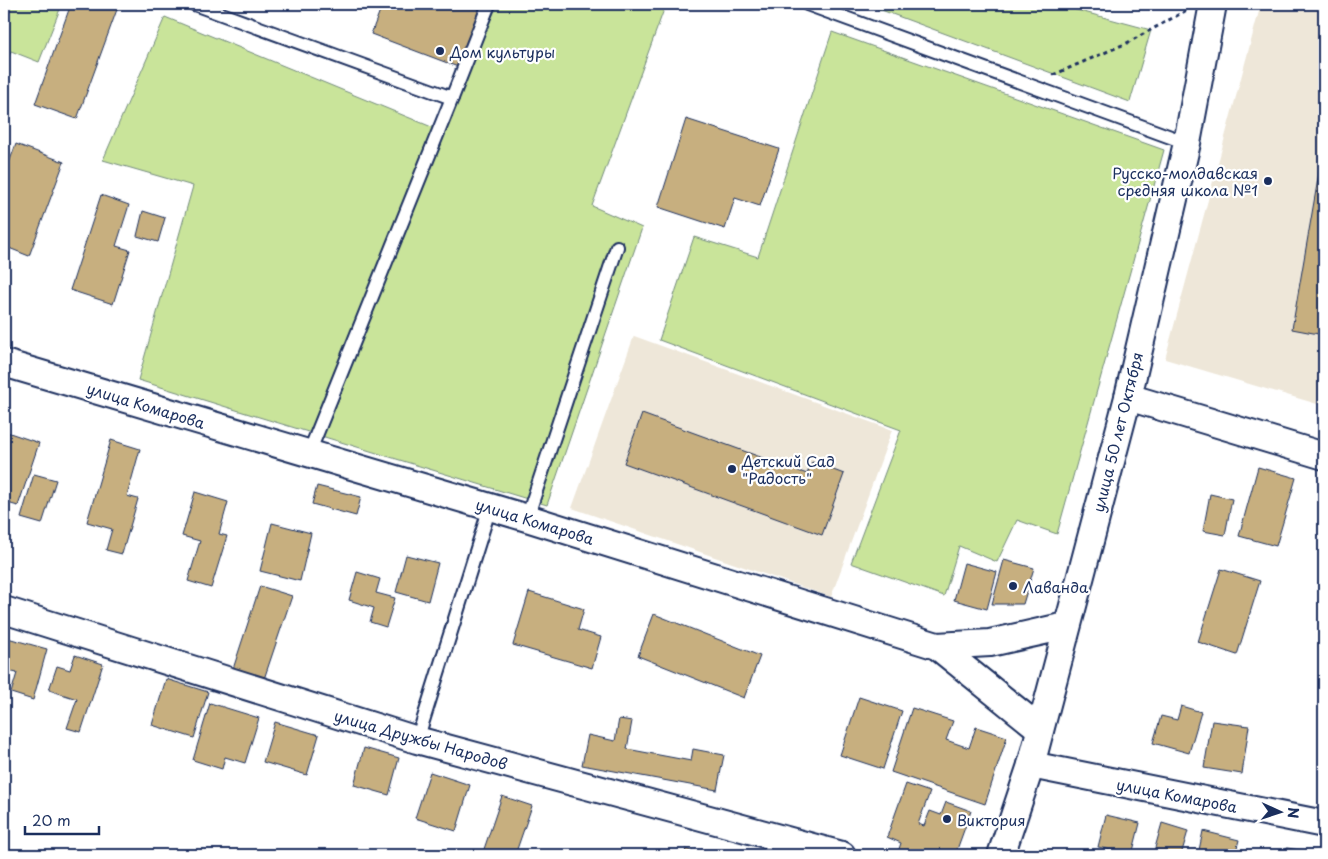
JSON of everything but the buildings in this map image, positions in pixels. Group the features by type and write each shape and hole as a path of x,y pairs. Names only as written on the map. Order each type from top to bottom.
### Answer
{"street":[{"name":"улица 50 лет Октября","path":"1001,855 1040,729 1128,396 1187,143 1202,6"},
{"name":"улица Комарова","path":"4,363 527,518 937,646 1040,729"},
{"path":"1128,396 1324,456"},
{"name":"улица Дружбы Народов","path":"4,610 417,740 842,855"},
{"path":"937,646 990,643 1066,626"},
{"name":"улица Комарова","path":"1030,765 1324,824"}],"lane":[{"path":"194,4 452,98"},
{"path":"309,453 489,4"},
{"path":"807,4 1187,143"},
{"path":"527,518 617,247"},
{"path":"417,740 490,507"}],"path":[{"path":"1029,85 1128,43 1202,6"}],"shaded area":[{"name":"Русско-молдавская средняя школа №1","path":"1261,4 1324,4 1324,406 1165,359"},
{"name":"Детский Сад \"Радость\"","path":"634,336 892,430 831,597 572,508"}],"green space":[{"path":"4,4 62,4 39,62 11,51 4,69"},
{"path":"498,4 666,4 592,206 642,228 547,505 138,380 193,186 103,160 165,17 439,130"},
{"path":"865,4 1054,4 1151,30 1130,102"},
{"path":"832,32 1164,150 1057,534 1017,520 997,562 959,546 944,596 851,563 901,430 659,340 694,237 758,257"}],"place":[{"name":"Дом культуры","path":"440,51"},
{"name":"Русско-молдавская средняя школа №1","path":"1268,181"},
{"name":"Детский Сад \"Радость\"","path":"732,469"},
{"name":"Лаванда","path":"1013,586"},
{"name":"Виктория","path":"947,819"}]}
